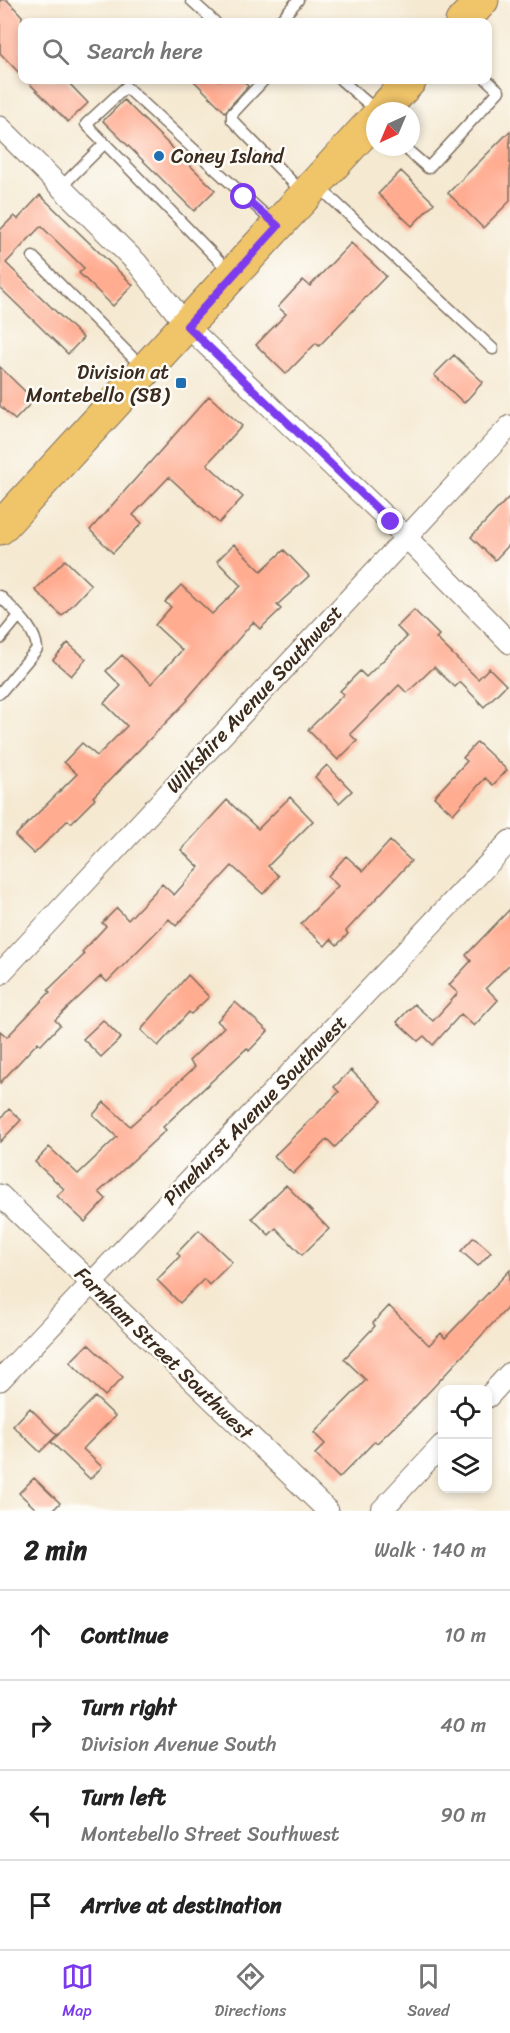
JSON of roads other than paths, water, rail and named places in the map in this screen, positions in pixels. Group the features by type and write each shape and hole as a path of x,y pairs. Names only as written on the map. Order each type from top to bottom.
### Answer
{"main road":[{"path":"466,18 482,0"},
{"path":"390,102 406,84"},
{"path":"0,528 366,130"}],"street":[{"path":"0,127 137,263 187,326 405,536 510,643"},
{"name":"Wilkshire Avenue Southwest","path":"0,974 405,536 510,426"},
{"name":"Pinehurst Avenue Southwest","path":"0,1380 510,841"},
{"name":"Farnham Street Southwest","path":"0,1195 328,1511"},
{"path":"492,1393 510,1373"},
{"path":"381,1511 438,1449"}],"lane":[{"path":"190,0 210,18"},
{"path":"282,18 298,0"},
{"path":"260,84 232,114 232,120 493,349"},
{"path":"346,84 367,102"},
{"path":"414,156 428,168 499,92 491,84"},
{"path":"233,275 86,124 126,87 278,226"},
{"path":"61,187 104,144"},
{"path":"33,257 146,371"},
{"path":"0,596 19,616 37,641 37,649 0,693"},
{"path":"0,639 19,616"}],"place":[{"name":"Coney Island","path":"159,156"},
{"name":"Division at Montebello (SB)","path":"181,383"}]}
